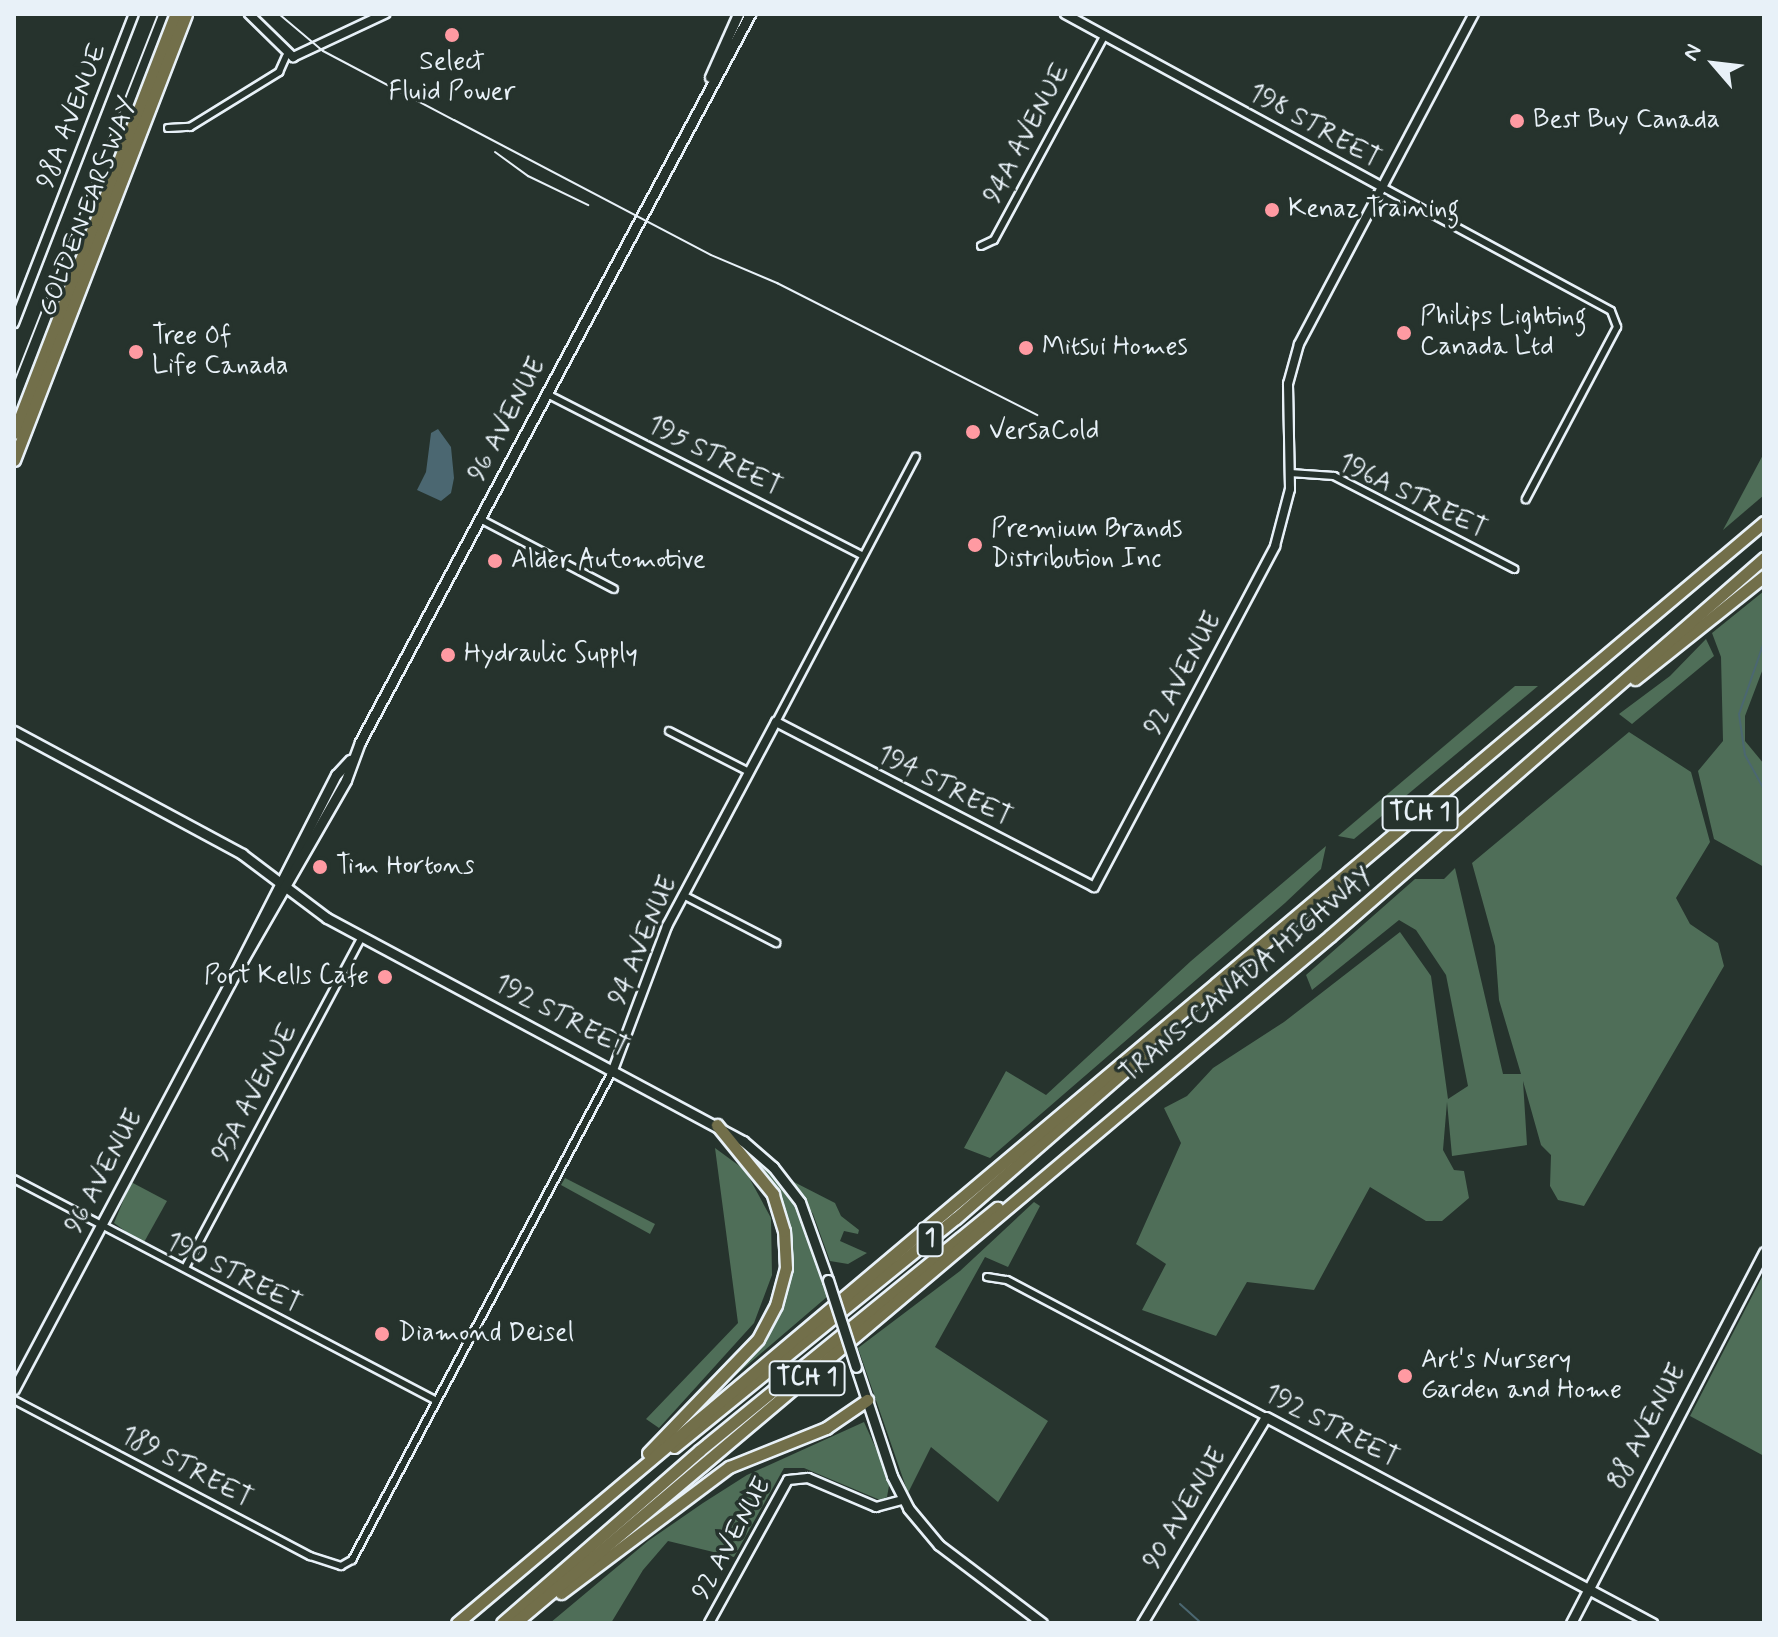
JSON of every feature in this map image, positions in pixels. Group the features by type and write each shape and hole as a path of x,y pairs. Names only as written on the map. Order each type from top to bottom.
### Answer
{"highway":[{"name":"GOLDEN EARS WAY","path":"14,460 176,28 176,14"},
{"name":"GOLDEN EARS WAY","path":"14,433 176,28 186,14"},
{"name":"TRANS-CANADA HIGHWAY","path":"457,1623 1764,522"},
{"name":"TRANS-CANADA HIGHWAY","path":"515,1623 1571,728 1764,558"},
{"path":"1571,728 1764,576"},
{"path":"601,1501 758,1339 776,1305 786,1268 784,1231 773,1194 717,1125"},
{"name":"TRANS-CANADA HIGHWAY","path":"502,1623 699,1451 1083,1142"},
{"path":"529,1612 729,1467 826,1428 867,1400"}],"main road":[{"name":"96 AVENUE","path":"700,103 738,14"},
{"name":"96 AVENUE","path":"14,1389 282,886 346,780 352,758 750,14"},
{"name":"192 STREET","path":"14,731 242,854 282,886 362,937 717,1125 759,1154 788,1185 828,1280 903,1500 932,1537 1042,1623"},
{"name":"88 AVENUE","path":"1571,1623 1764,1252"},
{"name":"192 STREET","path":"1266,1417 1652,1623"},
{"name":"90 AVENUE","path":"1142,1623 1266,1417"}],"street":[{"name":"98A AVENUE","path":"14,323 134,14"},
{"path":"249,14 286,56"},
{"path":"286,56 301,55 385,14"},
{"name":"198 STREET","path":"1065,14 1611,311 1617,327 1526,499"},
{"name":"92 AVENUE","path":"1094,887 1275,546 1288,509 1288,384 1295,353 1474,14"},
{"name":"94A AVENUE","path":"981,246 994,240 1105,35"},
{"path":"168,128 190,127 279,72 286,56"},
{"name":"195 STREET","path":"547,394 863,556"},
{"name":"94 AVENUE","path":"341,1566 352,1560 613,1070 683,895 916,457"},
{"name":"196A STREET","path":"1290,473 1334,476 1514,569"},
{"path":"480,519 614,589"},
{"name":"194 STREET","path":"776,722 1094,887"},
{"path":"669,731 749,772"},
{"path":"683,895 776,943"},
{"name":"95A AVENUE","path":"185,1268 362,937"},
{"name":"190 STREET","path":"14,1179 436,1401"},
{"name":"192 STREET","path":"987,1277 1007,1280 1266,1417"},
{"name":"189 STREET","path":"14,1400 330,1566 341,1566"},
{"name":"92 AVENUE","path":"709,1623 781,1489 794,1477 876,1507 903,1500"}],"green space":[{"path":"1764,453 1764,495 1723,530"},
{"path":"1764,591 1764,666 1745,716 1745,741 1764,764 1764,867 1714,839 1698,771 1723,741 1721,657 1712,633"},
{"path":"1706,639 1714,656 1632,724 1619,714 1670,676"},
{"path":"1515,686 1538,686 1354,839 1338,836"},
{"path":"1629,732 1691,772 1710,842 1676,898 1690,924 1718,943 1724,966 1584,1206 1558,1200 1550,1186 1551,1155 1541,1145 1523,1081 1527,1145 1452,1156 1447,1102 1443,1150 1454,1170 1464,1171 1469,1198 1442,1221 1426,1221 1370,1187 1314,1290 1247,1282 1216,1336 1142,1310 1166,1264 1136,1244 1181,1143 1164,1108 1187,1096 1213,1068 1284,1022 1400,932 1431,976 1448,1099 1468,1086 1446,975 1416,930 1399,920 1312,990 1306,975 1415,879 1444,879 1455,868 1503,1074 1521,1074 1499,1000 1495,946 1472,863"},
{"path":"1326,846 1321,869 1285,903 990,1158 964,1148 1006,1071 1046,1095 1191,961"},
{"path":"715,1148 745,1170 771,1218 772,1275 754,1323 659,1428 646,1419 738,1323"},
{"path":"763,1165 800,1210 828,1296 716,1392 761,1342 789,1262 767,1179 760,1169"},
{"path":"565,1178 655,1224 650,1234 561,1185"},
{"path":"792,1181 835,1203 841,1216 859,1230 858,1234 844,1231 840,1241 867,1253 848,1264 830,1261 813,1214"},
{"path":"131,1182 167,1201 143,1244 114,1223"},
{"path":"1034,1202 1040,1206 1008,1267 985,1257 935,1347 1048,1421 998,1502 931,1447 908,1493 858,1348 960,1271"},
{"path":"1764,1273 1764,1456 1690,1416"},
{"path":"864,1422 890,1480 887,1497 880,1500 804,1468 784,1468 734,1557 668,1541 643,1570 611,1623 550,1623 648,1541 703,1503 747,1475"}],"water":[{"path":"438,429 451,447 454,478 451,493 441,501 417,490 426,472 431,433"}],"waterway":[{"path":"1764,642 1739,714 1745,755 1764,789"},
{"path":"1180,1604 1201,1623"}],"railway":[{"path":"14,382 158,14"},
{"path":"279,14 323,51 711,255 777,283 1037,415"},
{"path":"495,152 528,176 588,205"}],"place":[{"name":"Select Fluid Power","path":"452,35"},
{"name":"Best Buy Canada","path":"1517,121"},
{"name":"Kenaz Training","path":"1272,210"},
{"name":"Philips Lighting Canada Ltd","path":"1404,333"},
{"name":"Mitsui Homes","path":"1026,348"},
{"name":"Tree Of Life Canada","path":"136,352"},
{"name":"VersaCold","path":"973,432"},
{"name":"Premium Brands Distribution Inc","path":"975,545"},
{"name":"Alder Automotive","path":"495,561"},
{"name":"Hydraulic Supply","path":"448,655"},
{"name":"Tim Hortons","path":"320,867"},
{"name":"Port Kells Cafe","path":"385,977"},
{"name":"Diamond Deisel","path":"382,1334"},
{"name":"Art's Nursery Garden and Home","path":"1405,1376"}]}
